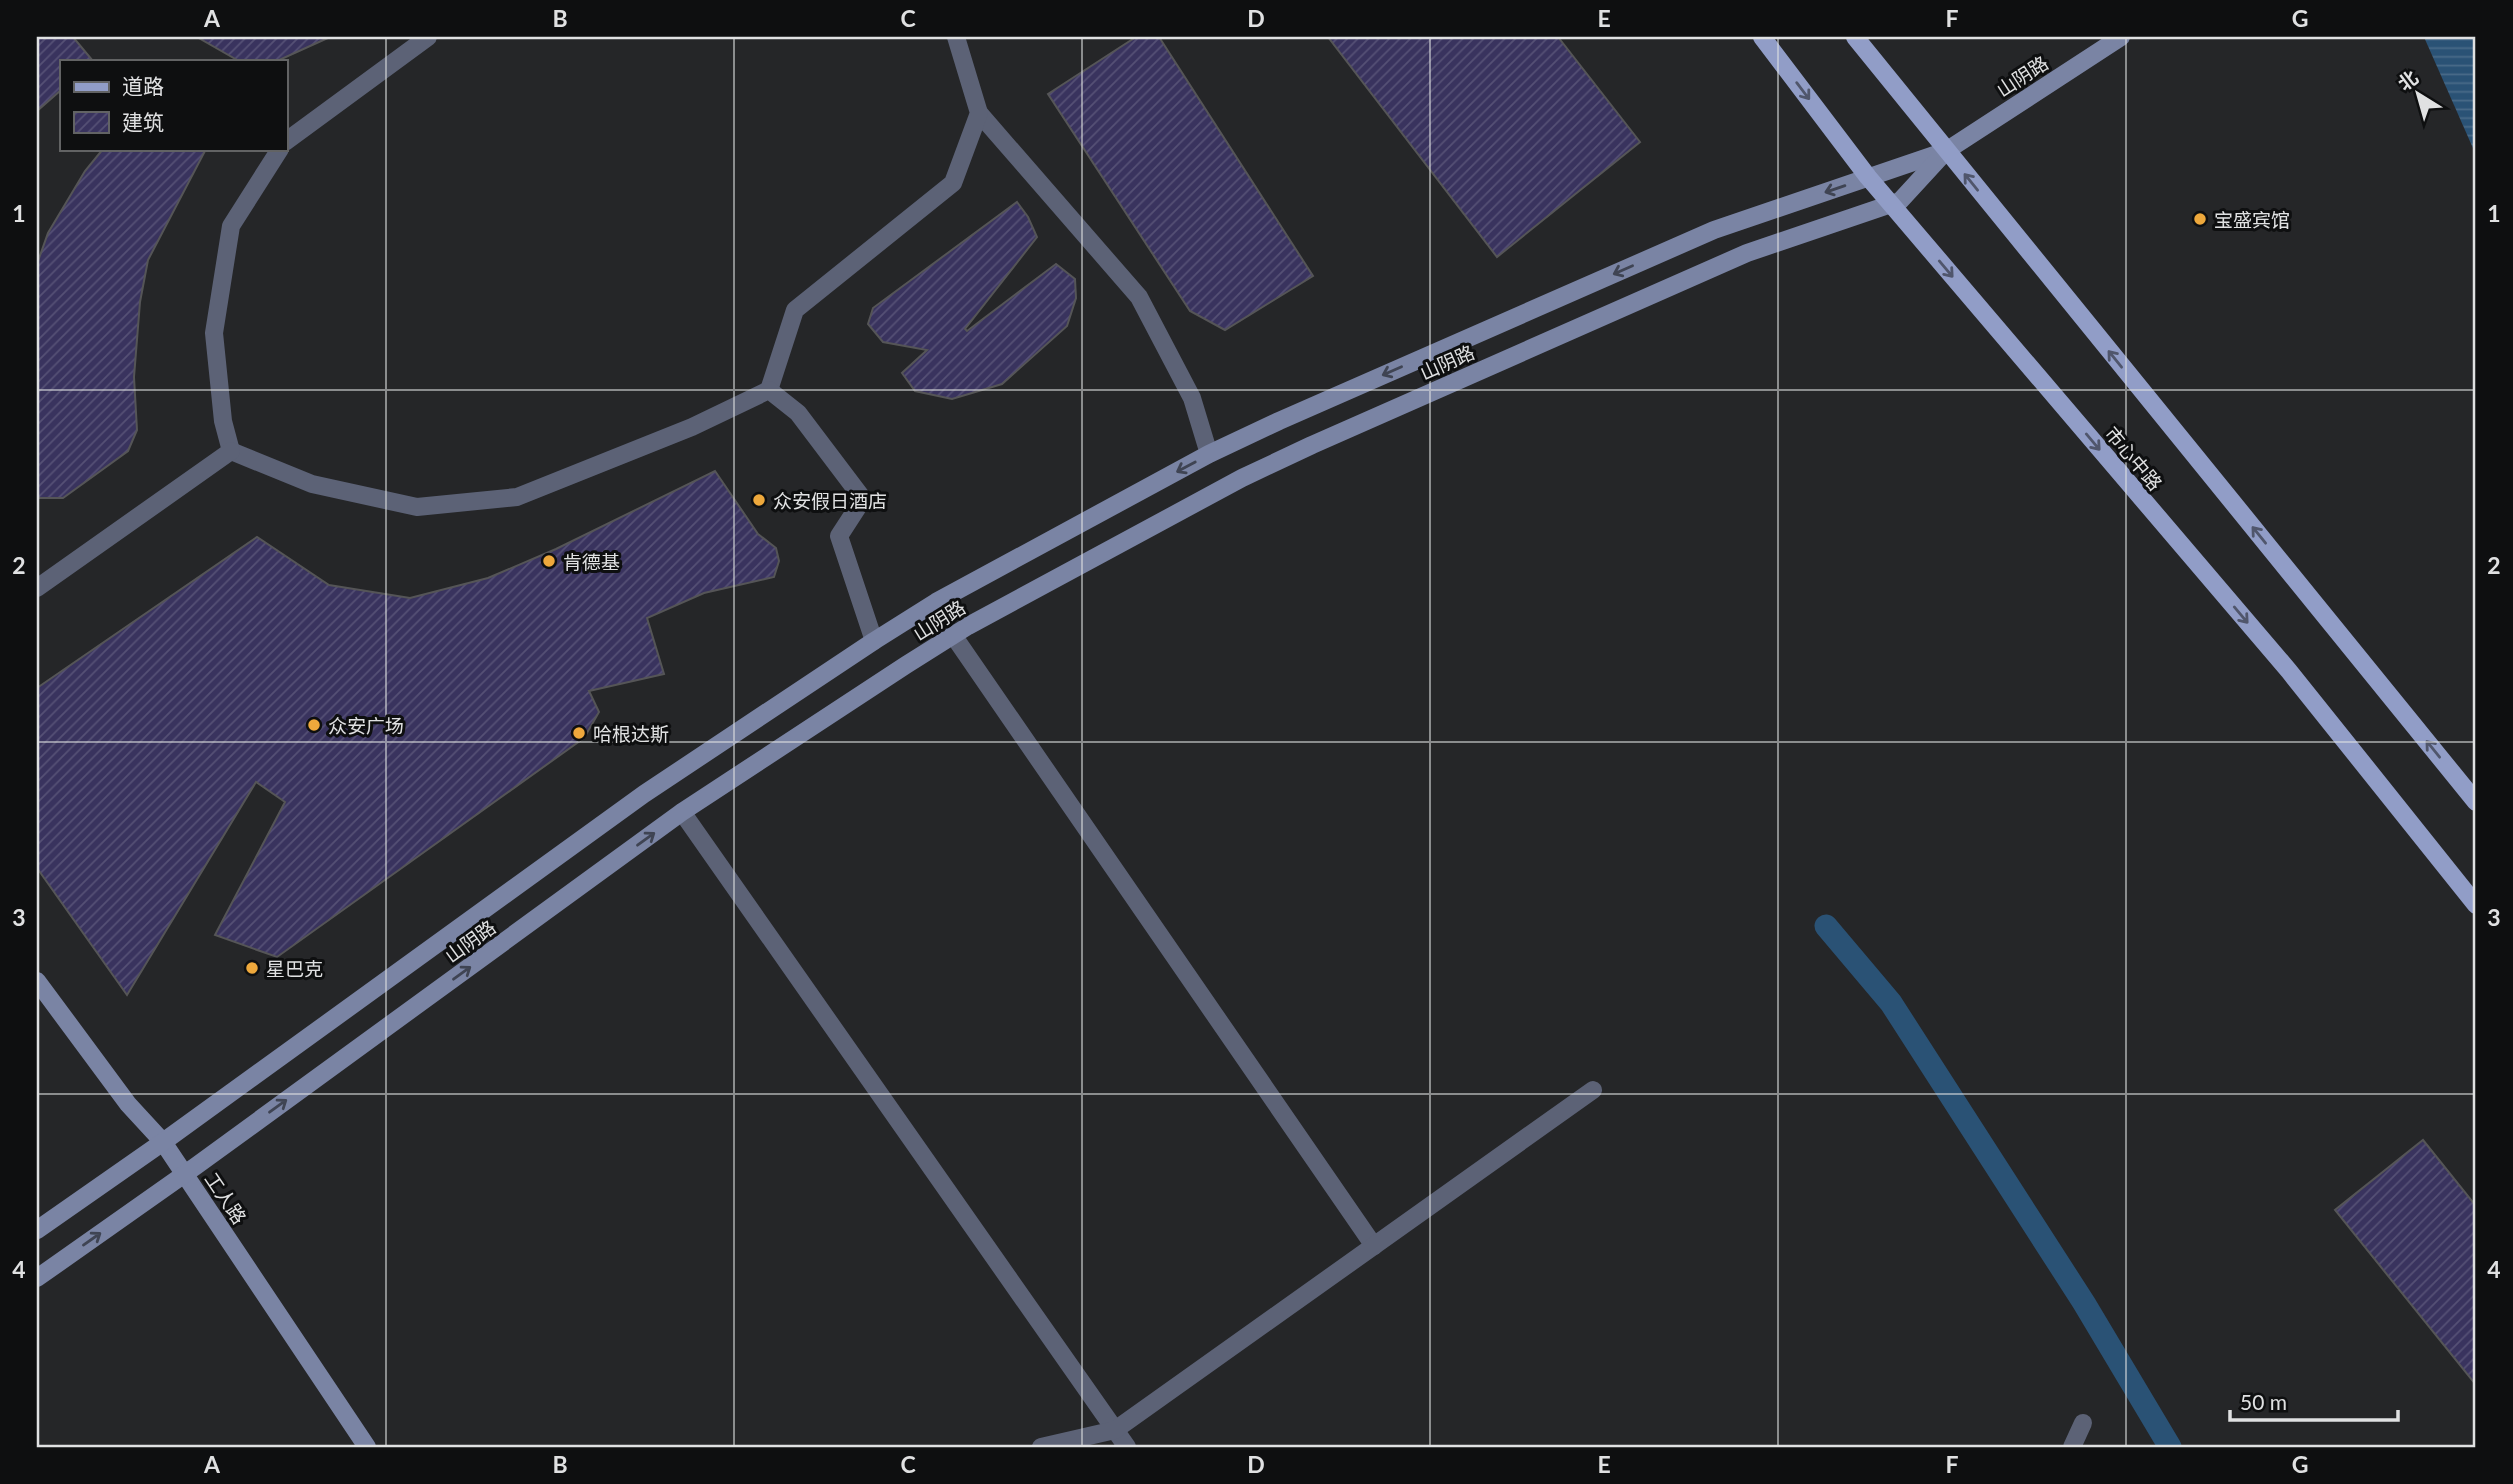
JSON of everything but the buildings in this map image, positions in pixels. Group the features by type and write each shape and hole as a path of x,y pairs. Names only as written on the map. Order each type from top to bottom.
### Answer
{"main road":[{"name":"市心中路","path":"1762,37 1868,177 2289,671 2476,905"},
{"path":"1855,37 2476,802"},
{"name":"山阴路","path":"37,1278 682,812 953,635 1242,478 1312,444 1747,253 1900,201 1946,151 2121,37"},
{"name":"山阴路","path":"37,1230 644,794 936,602 1209,454 1279,421 1714,230 1946,151"},
{"name":"工人路","path":"37,981 128,1104 163,1142 367,1447"}],"street":[{"path":"287,141 428,37"},
{"path":"956,37 979,113 1139,298 1192,398 1209,454"},
{"path":"231,451 312,484 417,507 517,497 692,427 769,390 794,310 953,183 979,113"},
{"path":"231,451 223,421 214,333 229,238 231,226 279,150"},
{"path":"769,390 798,413 863,499 839,536 874,641"},
{"path":"37,588 231,451"},
{"path":"953,635 1374,1245"},
{"path":"682,812 1127,1447"},
{"path":"1041,1447 1115,1430 1592,1090"},
{"path":"2072,1447 2083,1423"}],"water":[{"path":"2424,37 2476,37 2476,155"}],"waterway":[{"path":"1826,926 1891,1003 2084,1303 2170,1447"}],"place":[{"name":"宝盛宾馆","path":"2200,219"},
{"name":"众安假日酒店","path":"759,500"},
{"name":"肯德基","path":"549,561"},
{"name":"众安广场","path":"314,725"},
{"name":"哈根达斯","path":"579,733"},
{"name":"星巴克","path":"252,968"}]}
